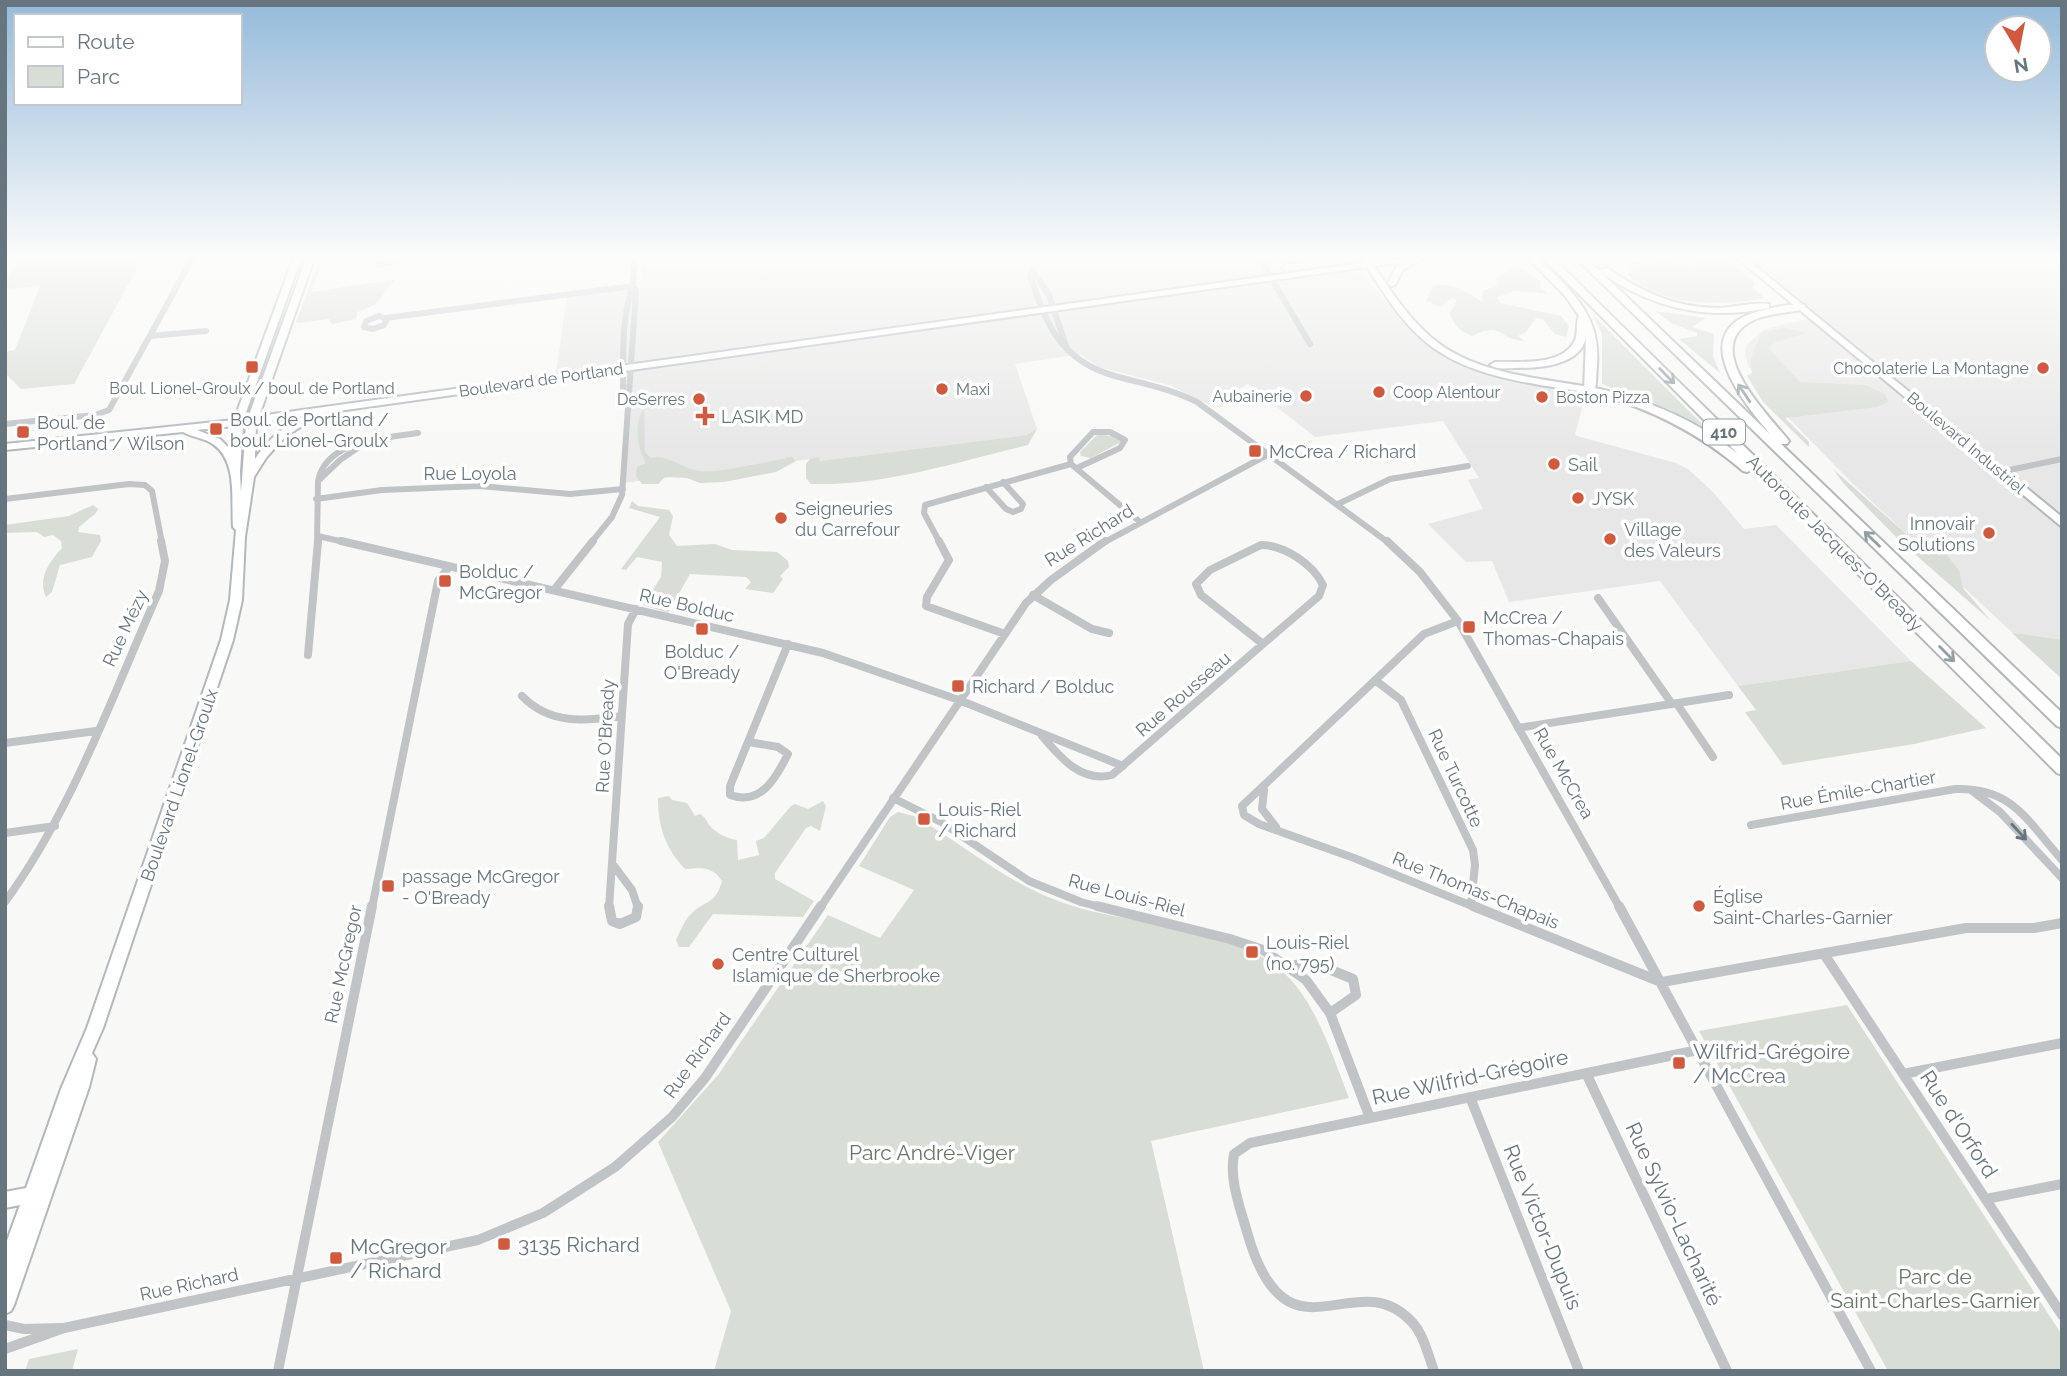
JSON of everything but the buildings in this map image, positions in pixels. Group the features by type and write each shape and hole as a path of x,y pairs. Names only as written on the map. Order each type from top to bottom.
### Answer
{"highway":[{"path":"1494,365 1543,363 1572,352 1580,343 1583,334 1580,323"},
{"path":"1586,323 1592,335 1593,389 1661,412 1722,447 1898,606"},
{"name":"Autoroute Jacques-O'Bready","path":"1614,323 2062,769"},
{"name":"Autoroute Jacques-O'Bready","path":"1649,323 2062,722"},
{"path":"1742,323 1730,337 1729,362 1736,382 1748,400 1849,516"}],"main road":[{"name":"Boulevard Lionel-Groulx","path":"240,537 235,472 239,418 274,323"},
{"name":"Boulevard Lionel-Groulx","path":"5,1305 69,1088 95,1028 227,640 236,600 253,416 287,323"},
{"name":"Boulevard de Portland","path":"5,447 173,430 239,418 917,323"},
{"path":"1414,323 1419,331 1450,354 1494,370 1593,389"},
{"path":"1426,323 1442,342 1464,355 1494,365 1580,382 1593,389"},
{"name":"Boulevard Industriel","path":"1821,323 2062,523"},
{"name":"Boulevard de Portland","path":"253,416 366,404 628,364"},
{"path":"249,478 270,444 289,428 317,415 366,404"},
{"name":"Boulevard de Portland","path":"5,439 239,418"},
{"path":"173,430 206,436 217,441 231,456 235,472"},
{"name":"Boulevard Lionel-Groulx","path":"5,1271 37,1194"},
{"path":"5,1199 37,1194"}],"street":[{"path":"5,424 95,415 109,410 157,323"},
{"path":"554,590 620,503 623,489 627,402 623,397 628,364 629,323"},
{"path":"1052,323 1058,340 1067,349"},
{"path":"1055,323 1067,349"},
{"path":"1299,323 1310,344"},
{"path":"150,336 206,331"},
{"name":"Rue McCrea","path":"1067,349 1079,360 1097,370 1158,385 1191,399 1338,504 1410,560 1431,582 1458,621 1662,982 1871,1371"},
{"path":"1005,634 926,606 925,600 949,560 944,546 923,513 923,507 931,502 1003,482 1074,466 1120,448 1125,440 1121,436 1103,431 1093,432 1070,457 1074,466 1140,522"},
{"path":"308,655 318,536 318,471 331,456 345,448 418,433"},
{"name":"Rue Richard","path":"5,1349 64,1328 478,1240 543,1213 637,1150 672,1117 705,1078 1020,608 1073,561 1140,522 1269,454"},
{"path":"2000,472 2062,459"},
{"path":"1338,504 1390,479 1468,466"},
{"path":"986,487 1006,509 1013,512 1021,509 1023,504 1003,482"},
{"name":"Rue Mézy","path":"5,499 138,483 145,485 152,491 166,570 55,826 5,902"},
{"name":"Rue Loyola","path":"316,499 375,491 480,486 570,494 623,489"},
{"name":"Rue Bolduc","path":"318,536 823,653 959,700 1123,766"},
{"name":"Rue Rousseau","path":"1123,766 1264,645 1320,596 1323,590 1321,579 1277,545 1264,543 1253,546 1201,575 1196,584 1201,595 1264,645"},
{"name":"Rue McGregor","path":"278,1371 438,581 449,566"},
{"path":"1033,595 1097,631 1109,633"},
{"path":"1598,598 1713,757"},
{"name":"Rue O'Bready","path":"614,866 639,906 636,917 624,923 615,923 610,918 628,624 636,609"},
{"name":"Rue Thomas-Chapais","path":"1458,621 1424,634 1245,803 1242,810 1252,821 1471,904 1662,982"},
{"path":"749,742 778,747 788,754 759,797 750,801 734,797 729,791 788,644"},
{"name":"Rue Turcotte","path":"1375,680 1402,700 1473,850 1475,865 1471,904"},
{"path":"522,695 537,711 567,721 583,722 622,716"},
{"path":"1518,728 1729,695"},
{"path":"5,743 96,731"},
{"name":"Rue Bolduc","path":"1040,734 1060,755 1086,775 1106,778 1123,766"},
{"path":"1265,787 1260,803 1278,829"},
{"name":"Rue Émile-Chartier","path":"1751,825 1955,789 1979,788 1999,797 2022,816 2062,860"},
{"path":"1971,790 2000,812 2062,878"},
{"name":"Rue Louis-Riel","path":"893,798 942,822 1029,881 1081,901 1230,939 1263,950 1287,965 1306,980 1330,1013 1370,1118"},
{"path":"5,832 55,826"},
{"path":"1662,982 1966,928 2034,928 2062,923"},
{"name":"Rue d'Orford","path":"1824,954 2062,1315"},
{"path":"1287,965 1306,961 1318,962 1353,979 1356,995 1330,1013"},
{"path":"1903,1074 2062,1043"},
{"name":"Rue Wilfrid-Grégoire","path":"1434,1371 1420,1334 1401,1310 1374,1301 1304,1309 1280,1298 1271,1290 1259,1269 1231,1171 1234,1154 1250,1143 1698,1050"},
{"name":"Rue Sylvio-Lacharité","path":"1586,1073 1727,1371"},
{"name":"Rue Victor-Dupuis","path":"1470,1097 1579,1371"},
{"path":"1986,1199 2062,1184"},
{"name":"Rue Richard","path":"5,1325 19,1330 40,1326 64,1328"}],"shaded area":[{"path":"563,323 1413,323 1458,361 1582,392 1585,398 1575,434 1577,436 1676,463 1688,469 1713,492 1744,529 1776,525 1911,661 1738,686 1660,581 1509,602 1492,561 1466,562 1428,524 1483,509 1468,480 1479,478 1443,421 1315,437 1248,384 1211,406 1172,386 1099,367 1080,354 1015,364 1037,429 1028,435 623,483 628,363 556,373"},
{"path":"1789,323 2062,323 2062,679 1853,484 1765,394 1745,355 1747,344 1765,329"}],"green space":[{"path":"25,323 107,323 74,384 21,389 5,373 5,352 15,350"},
{"path":"1455,323 1532,323 1526,332 1518,336 1524,341 1495,330 1472,336"},
{"path":"1546,323 1567,323 1569,326 1566,337 1555,334"},
{"path":"1597,323 1601,323 1706,428 1671,410 1602,384 1602,334"},
{"path":"1672,323 1698,323 1692,327 1714,334 1713,356 1720,373 1679,339 1697,336 1697,333"},
{"path":"1783,328 1805,334 1777,341 1768,348 1800,382 1865,385 1885,394 1888,402 1877,407 1785,418 1809,442 1809,447 1763,402 1747,376 1752,373 1751,359 1761,333"},
{"path":"644,409 645,452 651,458 662,458 698,471 744,467 792,457 796,461 776,472 724,482 700,483 687,478 665,477 658,484 642,484 636,476 637,467 646,463 638,436 639,421"},
{"path":"1037,429 1028,445 920,472 839,484 811,484 806,478 806,464 810,459 819,457 820,461 1027,435"},
{"path":"1098,434 1117,437 1121,442 1091,458 1081,456 1080,452"},
{"path":"1833,469 1913,540 1918,542 1925,537 1943,551 1959,570 1963,588 1991,621 1900,541 1844,484"},
{"path":"632,501 638,506 669,510 673,516 669,535 677,546 715,544 732,550 777,552 788,561 789,567 780,576 783,579 773,593 745,589 751,582 746,577 690,574 668,613 643,605 661,577 662,562 637,557 626,570 621,569 660,517 629,508"},
{"path":"93,505 98,509 96,513 79,527 78,532 100,535 101,541 92,557 60,565 52,592 46,597 44,577 49,564 62,548 61,541 53,535 44,537 37,532 5,533 5,525 69,516"},
{"path":"2012,633 2062,640 2062,679"},
{"path":"1911,661 1986,728 1914,744 1783,765 1745,712 1756,710 1738,686"},
{"path":"669,796 672,800 687,803 695,816 700,814 716,832 737,840 738,860 759,855 756,841 764,838 791,806 795,804 808,809 823,801 826,806 820,831 811,826 806,828 775,873 775,879 814,901 803,917 713,914 689,947 679,947 676,940 686,920 713,899 722,881 710,870 685,869 672,853 661,827 658,808 658,798"},
{"name":"Parc André-Viger","path":"898,812 914,816 1004,874 1061,902 1090,911 1187,930 1249,950 1275,966 1297,987 1314,1013 1349,1098 1151,1141 1204,1371 714,1371 731,1311 658,1142 718,1075 828,915 880,938 914,890 859,866 890,817"},
{"name":"Parc de Saint-Charles-Garnier","path":"1847,1005 2062,1335 2062,1371 1888,1371 1699,1031"},
{"path":"78,1349 72,1371 25,1371 29,1359"}],"place":[{"name":"Boul. Lionel-Groulx / boul. de Portland","path":"252,367"},
{"name":"Chocolaterie La Montagne","path":"2043,368"},
{"name":"Maxi","path":"942,389"},
{"name":"Coop Alentour","path":"1379,392"},
{"name":"Aubainerie","path":"1306,396"},
{"name":"Boston Pizza","path":"1542,397"},
{"name":"DeSerres","path":"699,399"},
{"name":"LASIK MD","path":"705,416"},
{"name":"Boul. de Portland / boul. Lionel-Groulx","path":"216,429"},
{"name":"Boul. de Portland / Wilson","path":"23,432"},
{"name":"McCrea / Richard","path":"1255,451"},
{"name":"Sail","path":"1554,464"},
{"name":"JYSK","path":"1578,498"},
{"name":"Seigneuries du Carrefour","path":"781,518"},
{"name":"Innovair Solutions","path":"1989,533"},
{"name":"Village des Valeurs","path":"1610,539"},
{"name":"Bolduc / McGregor","path":"445,581"},
{"name":"McCrea / Thomas-Chapais","path":"1469,627"},
{"name":"Bolduc / O'Bready","path":"702,629"},
{"name":"Richard / Bolduc","path":"958,686"},
{"name":"Louis-Riel / Richard","path":"924,819"},
{"name":"passage McGregor - O'Bready","path":"388,886"},
{"name":"Église Saint-Charles-Garnier","path":"1699,906"},
{"name":"Louis-Riel (no. 795)","path":"1252,952"},
{"name":"Centre Culturel Islamique de Sherbrooke","path":"718,964"},
{"name":"Wilfrid-Grégoire / McCrea","path":"1679,1063"},
{"name":"3135 Richard","path":"504,1244"},
{"name":"McGregor / Richard","path":"336,1258"}]}
